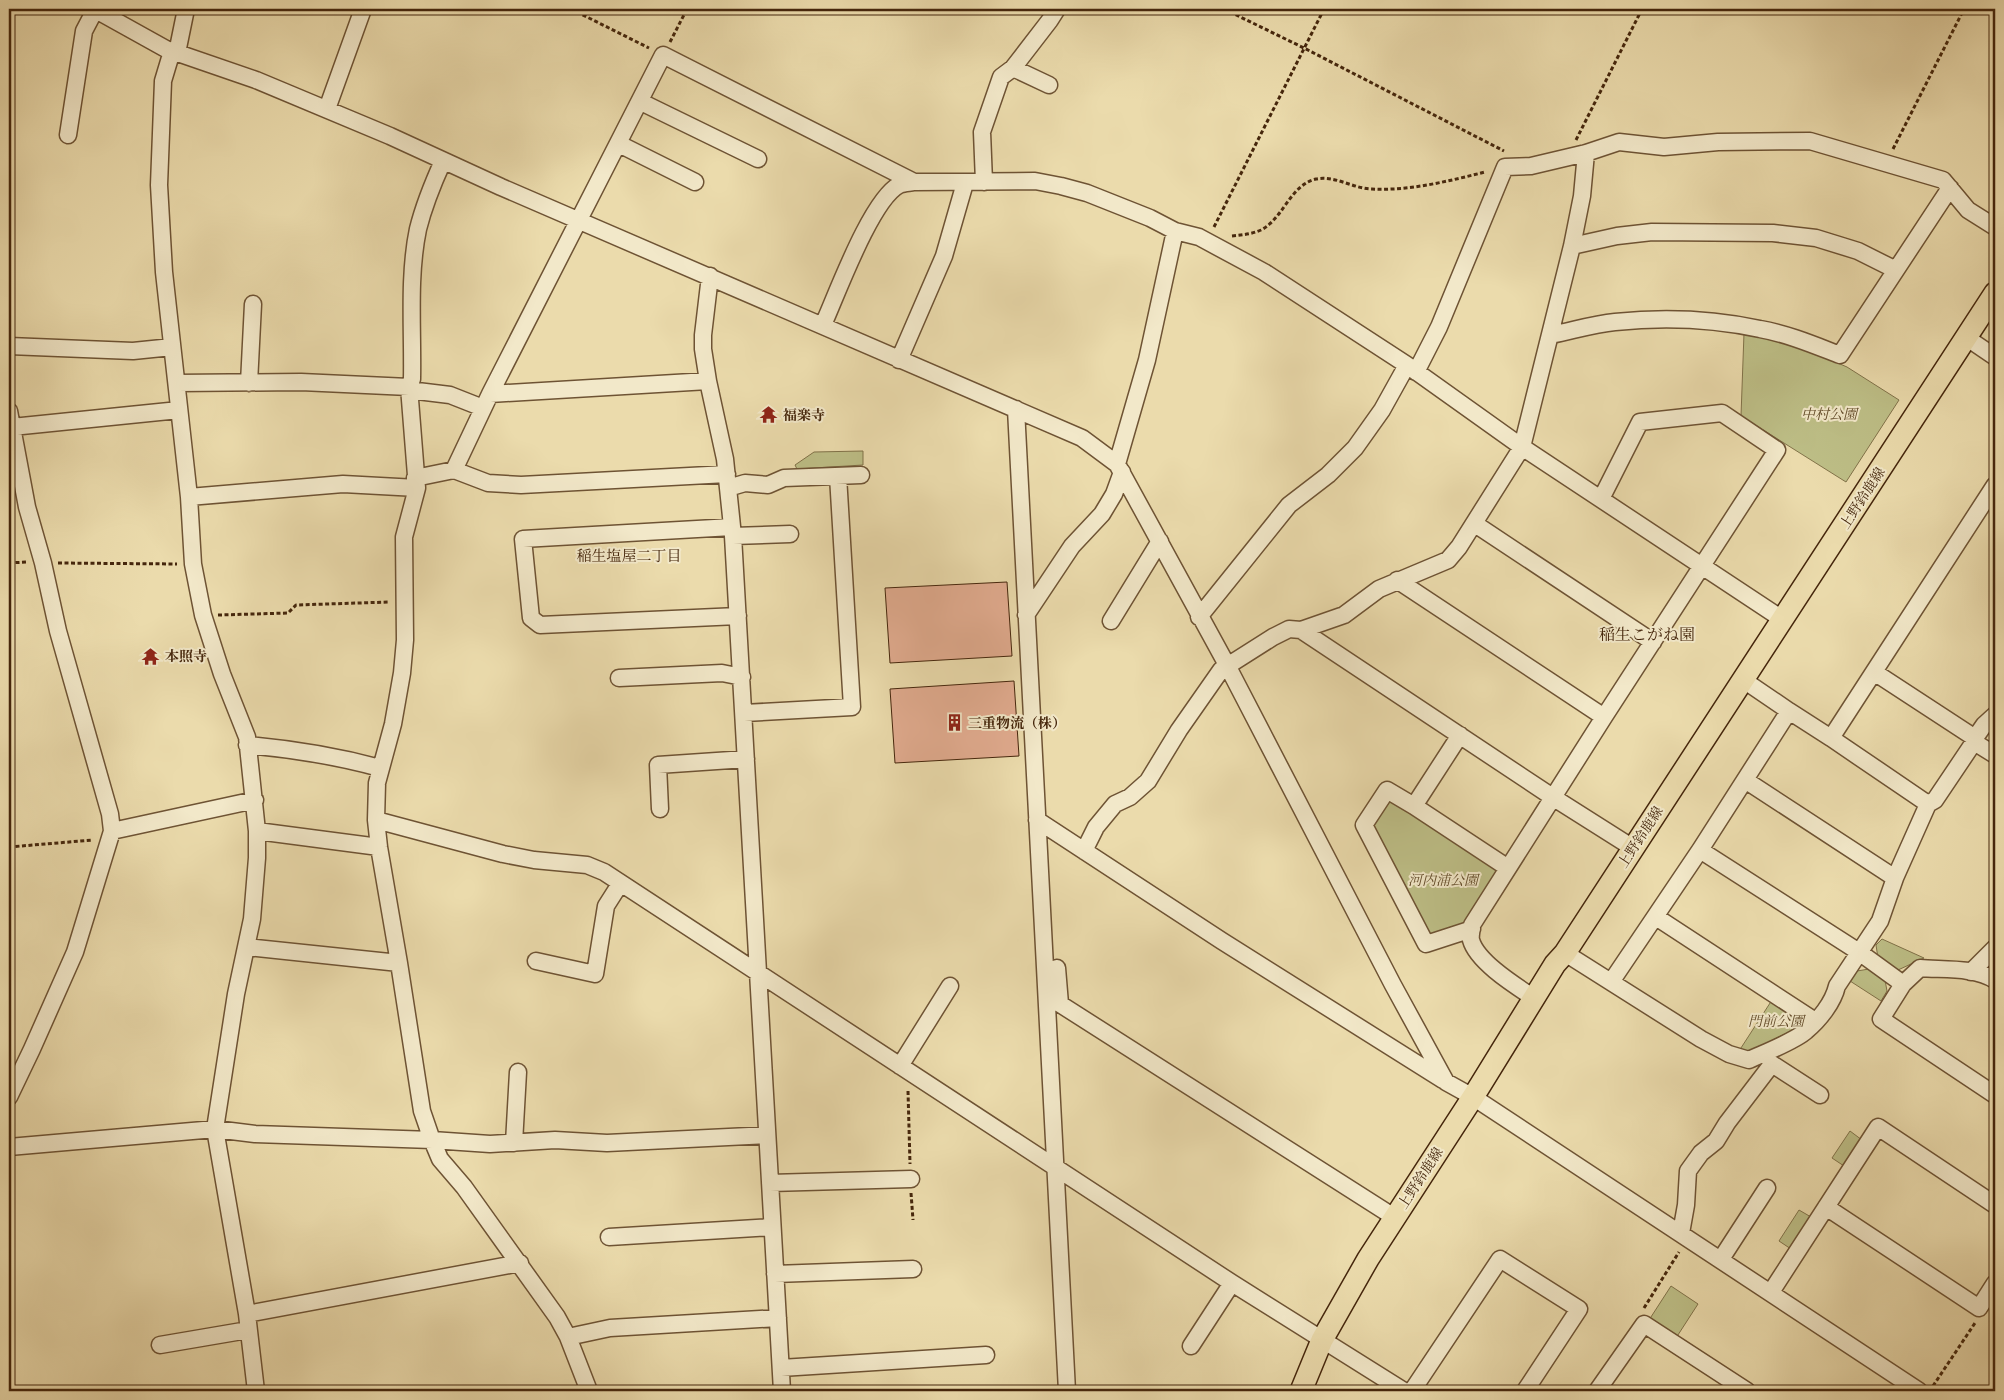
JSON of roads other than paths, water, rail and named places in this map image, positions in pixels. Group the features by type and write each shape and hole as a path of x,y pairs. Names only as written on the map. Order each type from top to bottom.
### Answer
{"main road":[{"name":"上野鈴鹿線","path":"1301,1391 1322,1340 1368,1259 1474,1097 1534,998 1995,293"}],"street":[{"path":"68,135 84,31 95,9 175,52 256,80 326,109 823,325 899,360 1082,438 1120,468 1199,617 1227,665 1393,985 1446,1082"},
{"path":"186,9 175,52 163,81 159,184 164,272 189,497 193,564 203,615 222,674 247,737 255,800 257,858 252,919 236,994 215,1130 247,1322 256,1391"},
{"path":"326,109 362,9"},
{"path":"984,182 982,132 1001,77 1013,68 1057,9"},
{"path":"454,470 487,401 641,102 663,55 914,182"},
{"path":"1013,68 1049,85"},
{"path":"641,102 758,159"},
{"path":"1199,617 1289,505 1328,475 1355,448 1412,368 1439,327 1505,159 1531,166 1586,153 1619,142 1664,147 1718,142 1810,141 1943,180 1968,210 1995,227"},
{"path":"619,144 695,182"},
{"path":"1084,851 1096,827 1115,804 1130,797 1148,781 1179,730 1221,670 1273,637 1289,630 1301,630 1344,615 1379,589 1448,560 1475,524 1522,447 1572,246 1582,196 1586,153"},
{"path":"443,160 428,193 418,230 414,270 412,379 409,388 416,483 404,537 405,640 399,692 393,724 377,783 376,820 379,847 422,1111 432,1140 443,1164 464,1187 543,1296 568,1337 589,1391"},
{"path":"823,325 870,219 885,197 900,184 914,182 1035,181 1087,193 1175,231 1203,237 1264,272 1412,368 1522,447 1782,619"},
{"path":"899,360 944,256 965,183"},
{"path":"1551,335 1613,322 1657,319 1702,320 1761,329 1798,339 1840,355 1950,188"},
{"path":"1026,615 1072,546 1102,514 1114,494 1175,231"},
{"path":"1572,246 1617,236 1652,232 1773,232 1816,238 1858,251 1896,270"},
{"path":"710,276 702,335 708,381 728,481 733,532 782,1391"},
{"path":"249,383 253,304"},
{"path":"1967,338 1995,357"},
{"path":"9,346 132,350 172,347"},
{"path":"177,383 301,382 409,388 487,401 708,381"},
{"path":"1016,409 1026,615 1042,823 1060,1004 1394,1218"},
{"path":"9,1097 75,952 111,835 110,814 58,632 27,507 10,419 179,410"},
{"path":"1534,998 1496,972 1474,946 1471,938 1472,925 1777,450 1722,413 1640,422 1601,499"},
{"path":"189,497 342,484 416,483 454,470 488,483 520,485 728,481 768,485 784,478 861,475"},
{"path":"744,713 852,707 838,476"},
{"path":"1831,738 1995,485"},
{"path":"1475,524 1653,642"},
{"path":"738,616 540,626 531,618 523,539 733,532 790,534"},
{"path":"1111,621 1160,541"},
{"path":"1397,580 1604,717"},
{"path":"1301,630 1554,798 1633,848"},
{"path":"1874,672 1995,755"},
{"path":"619,678 722,673 742,678"},
{"path":"1742,679 1928,804"},
{"path":"1611,982 1656,917 1789,711"},
{"path":"1565,952 1701,1039 1729,1054 1750,1060 1805,1032 1834,998 1837,986 1880,921 1895,878 1928,804 1936,800 1984,725 1995,715"},
{"path":"1414,806 1460,735"},
{"path":"247,745 306,751 341,757 380,768"},
{"path":"660,809 658,765 746,759"},
{"path":"1745,780 1895,878"},
{"path":"1472,929 1426,944 1364,825 1387,790 1508,868"},
{"path":"111,835 255,800"},
{"path":"376,820 503,854 534,860 587,865 604,872 1232,1283 1404,1391"},
{"path":"1042,823 1222,941 1446,1082 1474,1097 1919,1391"},
{"path":"1042,823 1055,1168 1067,1391"},
{"path":"257,831 379,847"},
{"path":"1700,850 1859,952 1903,984"},
{"path":"536,962 595,974 606,906 620,884"},
{"path":"1656,917 1815,1021"},
{"path":"247,947 399,963"},
{"path":"1971,972 1995,948"},
{"path":"1995,980 1987,975 1971,972 1920,968 1903,984 1881,1020 1995,1095"},
{"path":"904,1069 950,986"},
{"path":"1685,1236 1688,1171 1700,1153 1716,1141 1727,1123 1772,1064 1820,1095"},
{"path":"514,1143 518,1072"},
{"path":"1771,1292 1878,1127 1995,1205"},
{"path":"9,1148 215,1130 255,1134 432,1140 490,1144 555,1140 607,1143 767,1135"},
{"path":"770,1183 911,1179"},
{"path":"1721,1259 1767,1188"},
{"path":"1826,1207 1979,1308 1995,1283"},
{"path":"608,1237 772,1226"},
{"path":"1412,1391 1500,1259 1579,1309 1524,1391"},
{"path":"160,1345 247,1322 520,1263"},
{"path":"775,1274 913,1269"},
{"path":"1191,1346 1232,1283"},
{"path":"568,1337 610,1328 778,1318"},
{"path":"1596,1391 1644,1324 1747,1391"},
{"path":"781,1368 986,1355"}],"place":[{"name":"福楽寺","path":"769,415"},
{"name":"本照寺","path":"151,656"},
{"name":"三重物流（株）","path":"954,723"}],"district":[{"name":"稲生塩屋二丁目","path":"629,556"},
{"name":"稲生こがね園","path":"1647,634"}],"park label":[{"name":"中村公園","path":"1829,414"},
{"name":"河内浦公園","path":"1443,880"},
{"name":"門前公園","path":"1776,1021"}]}
